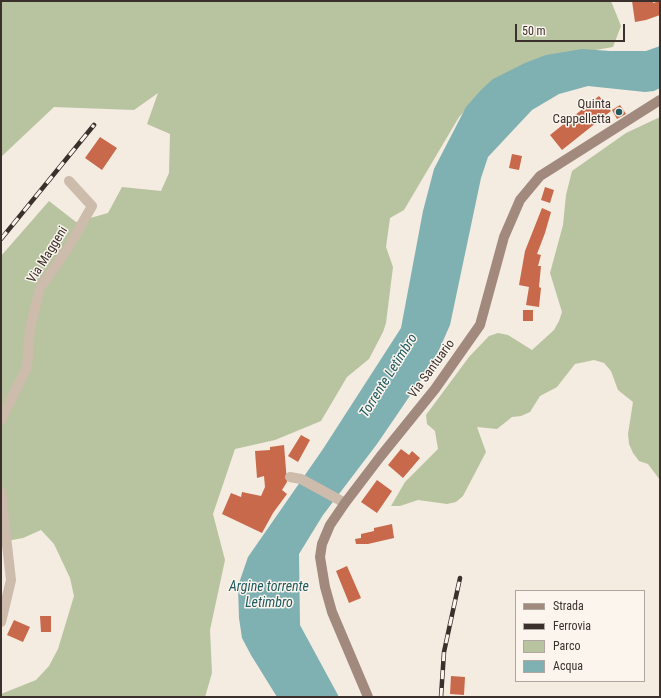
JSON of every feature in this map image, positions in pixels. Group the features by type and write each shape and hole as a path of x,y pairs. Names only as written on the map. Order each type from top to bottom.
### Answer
{"main road":[{"name":"Via Santuario","path":"368,697 332,612 325,587 320,557 322,544 341,502 435,389 480,325 504,237 520,200 540,176 660,100"}],"street":[{"name":"Via Maggeni","path":"1,420 26,367 30,329 40,288 68,248 92,206 69,181"},
{"path":"290,477 301,478 341,502"},
{"path":"1,492 11,580 1,622"}],"green space":[{"path":"1,1 611,1 621,26 613,47 538,60 493,81 459,117 404,210 390,218 386,247 393,267 386,323 369,359 347,377 321,421 275,440 235,449 213,514 225,560 210,630 212,673 205,697 1,697 1,694 36,680 49,666 58,649 74,596 70,578 54,544 41,530 23,538 1,542 1,256 49,201 76,222 108,213 122,187 161,191 169,173 170,134 147,124 158,93 134,110 54,107 1,157"},
{"path":"660,117 660,480 648,464 639,461 629,444 628,434 633,402 618,390 611,371 604,363 594,360 575,364 557,387 540,396 530,412 521,416 512,417 497,429 477,427 486,452 463,496 456,502 447,504 418,500 400,506 391,506 405,482 438,449 435,431 427,424 426,415 469,357 489,336 498,333 508,335 532,350 554,330 559,321 562,312 550,273 563,225 566,195 572,171 626,133"}],"water":[{"name":"Argine torrente Letimbro","path":"660,46 660,88 654,91 645,92 588,86 559,94 532,110 488,157 481,178 450,325 435,359 377,444 323,515 299,554 300,625 339,697 277,697 242,638 239,618 238,586 248,557 323,449 401,328 423,211 434,169 466,107 493,79 525,63 546,55 582,49 646,51"}],"building":[{"path":"632,1 653,1 653,3 660,1 660,15 635,22"},
{"path":"599,96 611,111 562,150 550,135"},
{"name":"Quinta Cappelletta","path":"620,105 626,114 617,119 612,110"},
{"path":"100,137 117,148 102,170 85,158"},
{"path":"512,154 522,156 519,170 509,168"},
{"path":"545,187 554,190 550,203 541,200"},
{"path":"542,208 551,212 537,254 541,255 538,266 541,266 539,307 526,305 529,287 519,285 525,251"},
{"path":"523,310 533,310 533,321 523,321"},
{"path":"301,435 310,440 298,462 288,456"},
{"path":"284,445 287,482 282,490 287,494 273,513 262,533 222,514 231,493 241,497 242,492 261,496 265,487 264,476 257,478 255,451 270,450 270,447"},
{"path":"401,449 409,455 412,451 420,458 403,478 388,465"},
{"path":"377,480 392,491 377,513 361,502"},
{"path":"392,524 394,538 368,544 356,544 355,539 361,538 361,534 374,531 374,528"},
{"path":"347,566 361,598 349,603 336,571"},
{"path":"40,616 51,616 51,632 41,632"},
{"path":"14,620 30,627 23,642 7,635"},
{"path":"451,676 465,677 464,695 450,694"}],"railway":[{"path":"1,239 94,125"},
{"path":"441,697 444,652 460,578"}],"place":[{"name":"Quinta Cappelletta","path":"619,112"}],"water label":[{"name":"Torrente Letimbro","path":"389,376"}]}
